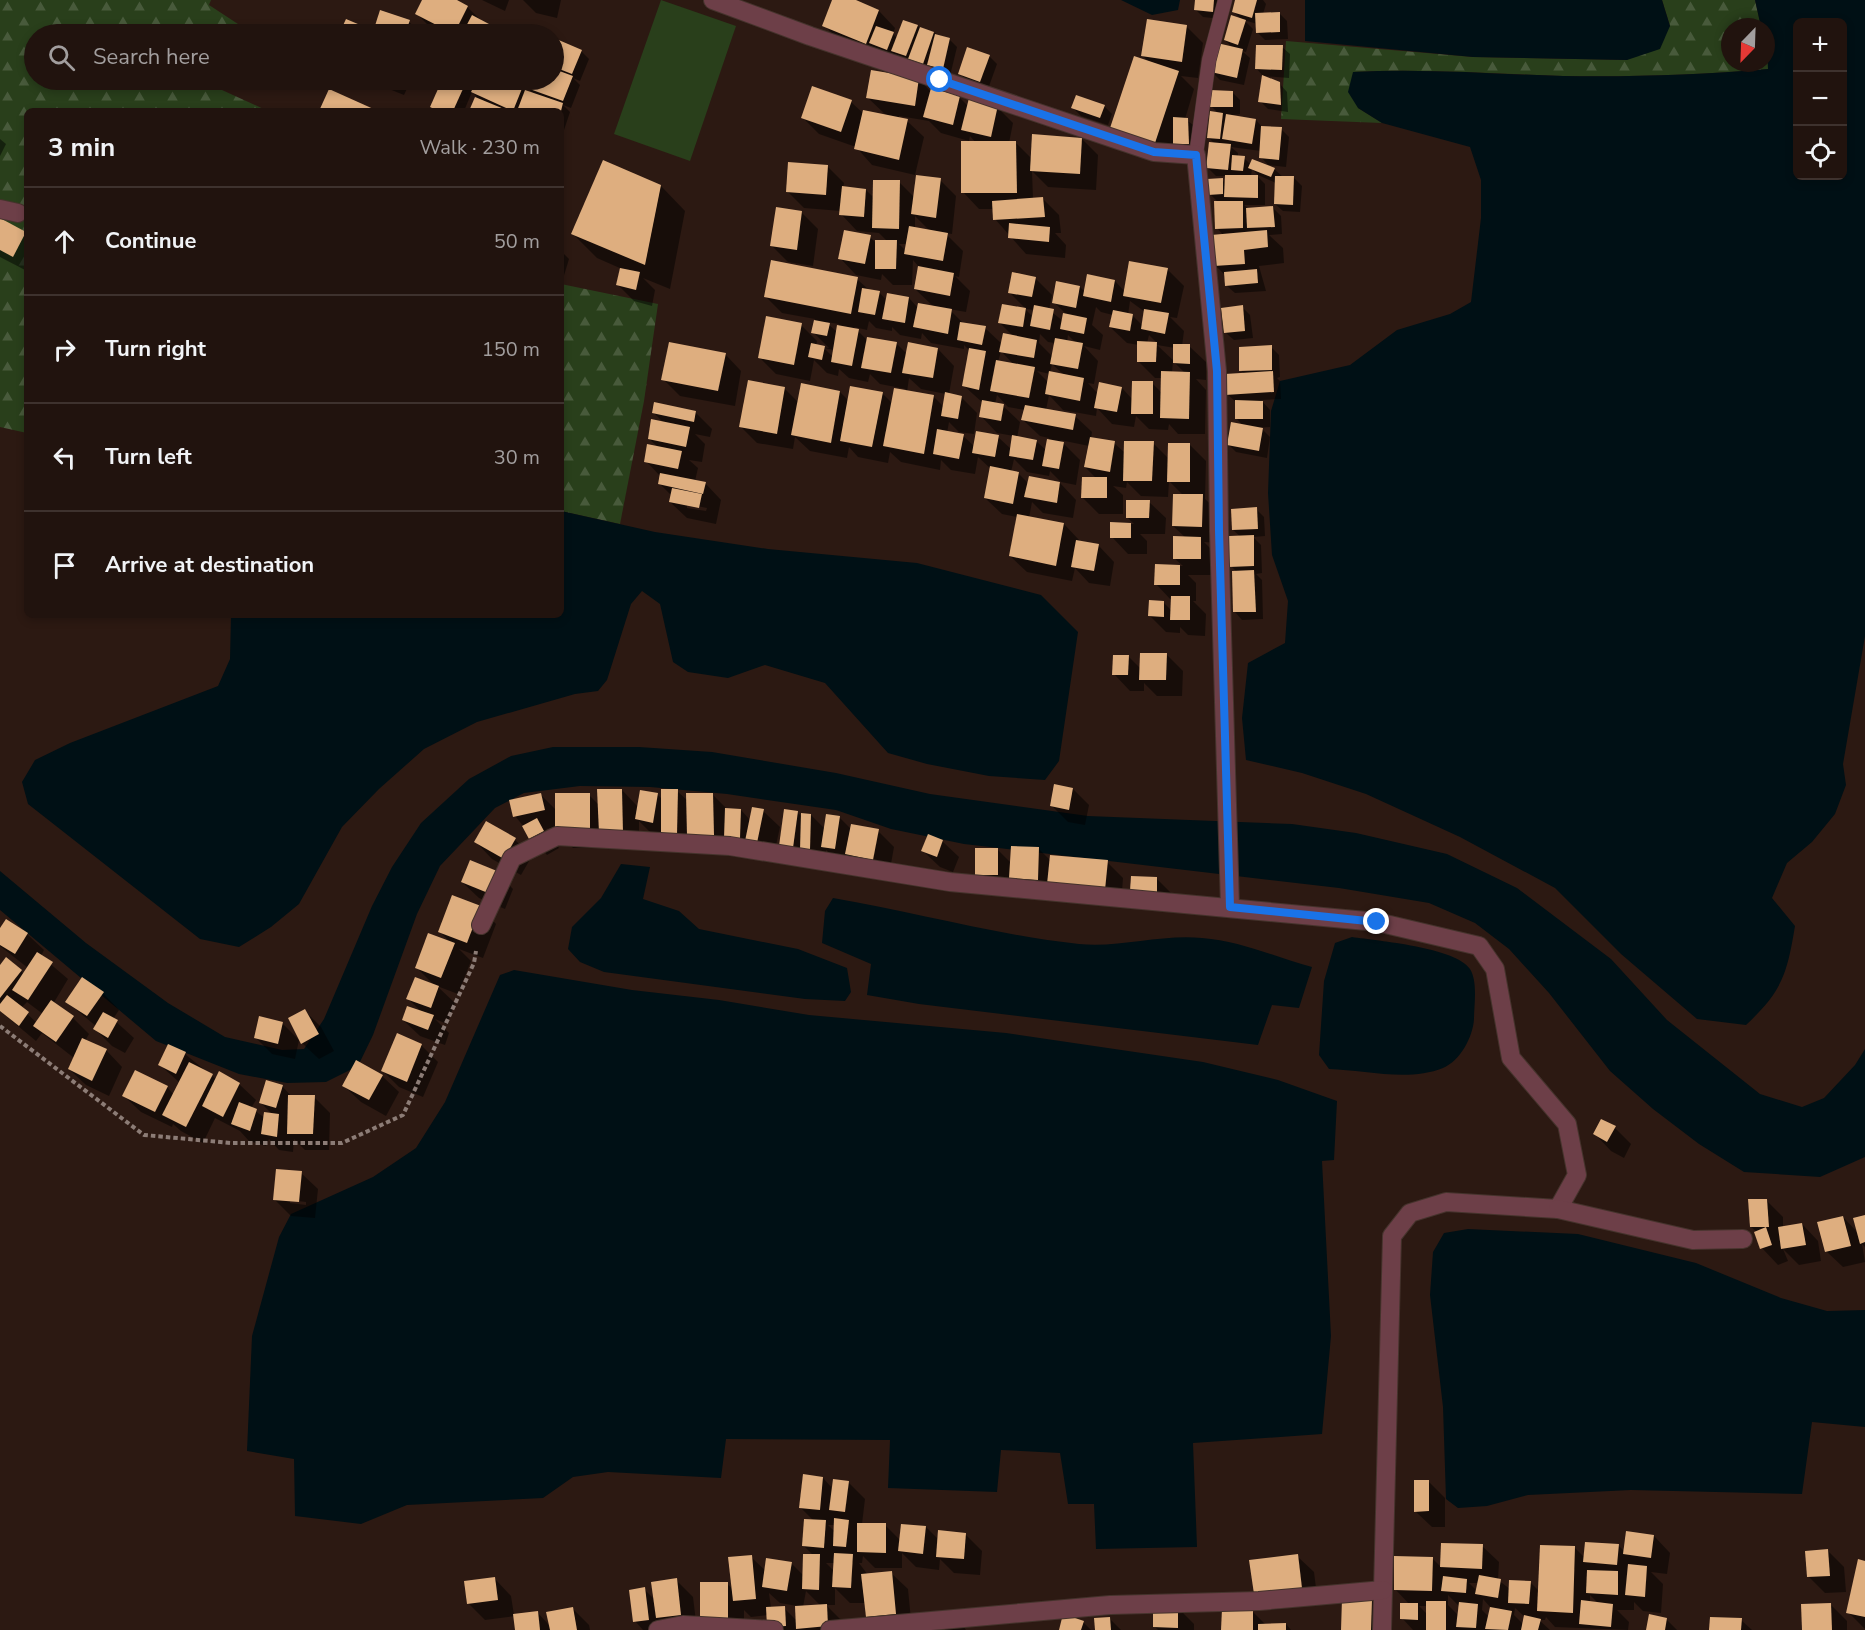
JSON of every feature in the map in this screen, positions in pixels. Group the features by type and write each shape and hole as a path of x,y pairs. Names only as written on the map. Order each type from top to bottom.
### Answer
{"street":[{"path":"713,0 822,40 1154,152 1196,155 1217,371 1230,907"},
{"path":"0,209 18,213"},
{"path":"481,925 512,858 557,836 730,846 950,882 1377,922 1479,946 1496,969 1511,1058 1567,1124 1577,1175 1558,1209"},
{"path":"1382,1630 1392,1236 1410,1213 1446,1202 1558,1209 1692,1240 1743,1239"},
{"path":"830,1630 1110,1605 1259,1601 1383,1590"},
{"path":"658,1630 683,1625 774,1630"}],"lane":[{"path":"1196,155 1209,60 1225,0"}],"path":[{"path":"0,1026 144,1135 231,1143 342,1143 403,1115 474,963 481,925"}],"green space":[{"path":"0,0 211,0 209,5 238,24 24,24 24,90 222,90 261,108 24,108 24,432 0,427"},
{"path":"661,0 736,26 690,161 614,134"},
{"path":"1662,0 1755,0 1759,18 1721,18 1723,72 1564,76 1432,71 1354,72 1358,108 1382,123 1281,119 1286,41 1473,57 1627,60 1670,26"},
{"path":"564,285 658,304 644,401 620,524 564,512"}],"shaded area":[{"path":"1121,0 1180,0 1178,10 1152,15"},
{"path":"1305,0 1662,0 1670,26 1660,49 1627,60 1473,57 1305,41"},
{"path":"1755,0 1865,0 1865,636 1843,764 1846,785 1835,814 1812,842 1787,863 1772,898 1795,926 1792,943 1785,970 1775,992 1746,1025 1697,1019 1621,954 1555,888 1460,837 1366,794 1302,773 1246,760 1242,718 1248,663 1285,643 1288,601 1272,555 1268,493 1271,411 1280,381 1350,365 1397,330 1450,314 1471,302 1481,218 1481,180 1470,147 1382,123 1358,108 1348,92 1353,72 1432,71 1563,76 1775,72 1775,18 1759,18"},
{"path":"564,512 655,532 768,549 917,563 1041,595 1078,632 1059,761 1045,780 989,776 927,764 888,753 825,683 765,665 728,678 688,672 673,662 660,604 642,591 631,604 607,680 598,691 575,694 477,722 424,749 379,789 342,827 299,904 271,927 239,947 200,939 28,804 22,782 35,760 70,743 218,686 230,659 231,618 564,618"},
{"path":"553,747 639,747 712,752 836,773 930,794 1088,816 1292,824 1356,833 1447,854 1517,888 1611,959 1667,1020 1760,1094 1802,1107 1824,1098 1855,1065 1865,1049 1865,1157 1820,1177 1744,1172 1699,1144 1653,1109 1610,1071 1549,993 1509,949 1475,923 1429,903 1339,888 964,844 891,829 836,810 727,794 650,787 580,786 524,793 495,808 440,866 417,914 373,1035 358,1066 326,1082 287,1083 239,1074 156,1041 0,910 0,871 86,943 168,1003 225,1037 282,1050 304,1049 324,1019 372,906 392,867 421,823 469,779 511,756"},
{"path":"621,864 650,867 643,899 679,911 699,929 798,949 847,968 851,992 845,1001 805,999 604,972 580,962 568,949 572,927 601,898"},
{"path":"833,898 1017,935 1079,944 1110,944 1187,937 1216,940 1244,946 1312,967 1299,1008 1272,1005 1258,1045 919,1004 867,995 871,964 822,943 825,911"},
{"path":"1352,937 1433,950 1462,961 1470,969 1475,987 1473,1026 1464,1048 1449,1065 1430,1072 1401,1075 1329,1069 1319,1055 1324,981 1335,943"},
{"path":"514,970 632,990 719,1000 809,1015 1006,1033 1203,1062 1278,1080 1337,1101 1334,1160 1322,1161 1331,1336 1322,1434 1193,1443 1197,1547 1096,1549 1094,1504 1068,1504 1060,1453 1001,1450 997,1492 888,1488 890,1440 726,1439 721,1478 608,1472 573,1477 543,1498 407,1505 361,1524 295,1516 294,1459 247,1451 252,1336 279,1237 291,1214 373,1177 416,1148 445,1102 500,975"},
{"path":"1468,1229 1578,1234 1696,1263 1781,1298 1827,1311 1865,1310 1865,1427 1812,1422 1802,1494 1631,1490 1528,1495 1487,1506 1458,1508 1446,1499 1443,1407 1430,1295 1433,1252 1444,1233"}],"building":[{"path":"422,0 457,0 468,6 459,24 434,24 415,14"},
{"path":"832,0 856,0 879,10 866,44 822,26"},
{"path":"1195,0 1214,0 1213,12 1194,10"},
{"path":"1235,0 1257,0 1252,18 1232,12"},
{"path":"380,10 410,20 409,24 376,24"},
{"path":"1280,12 1280,32 1256,33 1255,13"},
{"path":"472,15 489,24 467,24"},
{"path":"1231,15 1246,20 1238,45 1224,40"},
{"path":"346,19 358,24 344,24"},
{"path":"1147,19 1187,25 1182,62 1141,56"},
{"path":"903,20 918,25 906,56 891,51"},
{"path":"876,26 894,32 887,50 869,43"},
{"path":"920,27 934,32 923,64 908,59"},
{"path":"935,34 950,38 943,69 927,65"},
{"path":"564,42 582,50 572,74 564,71"},
{"path":"1217,43 1243,49 1237,78 1211,72"},
{"path":"1256,45 1283,45 1282,70 1255,69"},
{"path":"967,47 990,55 980,82 958,74"},
{"path":"1134,56 1179,71 1154,146 1109,131"},
{"path":"871,70 919,78 915,106 866,98"},
{"path":"564,73 573,76 563,101 532,90 564,90"},
{"path":"1262,75 1280,82 1281,105 1258,102"},
{"path":"812,86 852,100 841,132 801,118"},
{"path":"931,88 960,96 953,125 923,117"},
{"path":"329,90 331,90 371,108 320,108"},
{"path":"438,90 462,90 454,108 430,107"},
{"path":"472,90 521,90 514,108 506,108 471,92"},
{"path":"525,90 563,103 562,108 518,108"},
{"path":"1210,90 1233,91 1233,107 1210,107"},
{"path":"1076,95 1105,105 1100,118 1071,108"},
{"path":"475,97 502,108 470,108"},
{"path":"969,98 998,105 991,137 961,130"},
{"path":"863,110 908,119 899,160 854,149"},
{"path":"1210,111 1223,113 1220,139 1207,138"},
{"path":"1226,114 1256,119 1252,144 1222,139"},
{"path":"1173,117 1188,118 1189,144 1173,144"},
{"path":"1261,126 1282,127 1279,160 1259,158"},
{"path":"1032,134 1082,138 1080,174 1030,171"},
{"path":"961,141 1016,141 1017,193 961,193"},
{"path":"1209,142 1231,144 1228,170 1206,168"},
{"path":"1232,155 1245,156 1243,171 1231,170"},
{"path":"1252,159 1275,168 1271,177 1248,168"},
{"path":"603,160 661,185 645,265 571,234"},
{"path":"788,162 828,165 826,195 786,192"},
{"path":"916,175 941,178 936,218 911,214"},
{"path":"1225,175 1258,175 1258,198 1224,197"},
{"path":"1275,176 1294,176 1293,205 1274,204"},
{"path":"1223,178 1223,194 1208,195 1207,179"},
{"path":"873,180 900,180 899,229 872,228"},
{"path":"842,186 866,189 864,217 839,215"},
{"path":"1043,197 1045,217 993,220 992,201"},
{"path":"1214,201 1243,201 1243,228 1215,229"},
{"path":"1273,206 1275,227 1247,228 1246,208"},
{"path":"776,207 802,211 797,250 770,246"},
{"path":"0,218 24,231 24,236 13,257 0,250"},
{"path":"1009,223 1050,227 1049,242 1008,238"},
{"path":"909,226 948,233 943,261 904,254"},
{"path":"844,230 871,235 865,264 838,259"},
{"path":"1267,230 1268,247 1244,250 1245,264 1214,266 1211,235"},
{"path":"875,240 897,240 896,269 875,269"},
{"path":"771,260 858,277 851,314 764,297"},
{"path":"1129,261 1168,268 1161,303 1123,296"},
{"path":"918,266 954,273 950,296 914,289"},
{"path":"620,268 640,272 636,290 616,285"},
{"path":"1257,269 1258,283 1225,286 1224,272"},
{"path":"1012,272 1036,277 1032,297 1008,293"},
{"path":"1087,274 1115,280 1111,302 1083,296"},
{"path":"1056,281 1080,286 1076,308 1052,303"},
{"path":"862,288 880,291 875,315 858,312"},
{"path":"887,293 909,297 905,323 882,319"},
{"path":"918,303 952,309 948,334 913,327"},
{"path":"1002,304 1026,308 1023,327 998,323"},
{"path":"1034,305 1054,309 1050,330 1030,326"},
{"path":"1243,305 1245,331 1224,333 1221,308"},
{"path":"1144,309 1169,313 1165,334 1141,329"},
{"path":"1113,310 1133,314 1130,331 1109,327"},
{"path":"1063,313 1087,318 1084,334 1060,329"},
{"path":"766,316 802,323 794,365 758,358"},
{"path":"814,320 830,323 827,336 811,333"},
{"path":"960,322 986,326 982,345 957,340"},
{"path":"837,325 859,329 852,366 831,362"},
{"path":"1003,333 1037,340 1034,358 999,352"},
{"path":"867,337 897,342 891,373 861,368"},
{"path":"1055,338 1083,343 1078,369 1050,364"},
{"path":"1137,341 1157,342 1156,362 1137,362"},
{"path":"669,342 726,353 718,391 661,380"},
{"path":"908,342 938,348 933,378 902,373"},
{"path":"811,343 825,346 822,360 808,357"},
{"path":"1173,344 1190,344 1190,364 1173,363"},
{"path":"1272,345 1272,370 1239,371 1239,347"},
{"path":"969,348 986,351 979,390 962,386"},
{"path":"996,360 1035,367 1029,398 990,391"},
{"path":"1049,371 1084,378 1080,401 1045,394"},
{"path":"1161,371 1190,372 1189,419 1160,418"},
{"path":"1273,371 1274,392 1225,395 1225,374"},
{"path":"748,380 785,387 777,434 739,427"},
{"path":"1132,381 1153,381 1153,414 1131,414"},
{"path":"1099,382 1122,387 1117,412 1094,408"},
{"path":"801,383 840,391 831,443 791,435"},
{"path":"850,386 883,392 872,447 840,441"},
{"path":"894,388 934,395 924,454 883,446"},
{"path":"945,392 962,396 958,419 941,416"},
{"path":"982,400 1004,404 1001,421 979,417"},
{"path":"1235,400 1263,401 1263,419 1235,419"},
{"path":"654,402 696,411 694,422 652,413"},
{"path":"1025,405 1076,414 1073,430 1021,420"},
{"path":"651,419 690,427 686,447 648,439"},
{"path":"1231,422 1263,428 1259,451 1227,445"},
{"path":"937,429 964,434 959,459 933,454"},
{"path":"976,431 999,435 995,457 972,453"},
{"path":"1012,435 1037,440 1033,460 1009,456"},
{"path":"1090,437 1115,441 1110,472 1084,467"},
{"path":"1047,439 1064,442 1059,469 1042,466"},
{"path":"1124,441 1154,441 1152,481 1123,481"},
{"path":"1168,443 1190,443 1190,482 1167,482"},
{"path":"647,444 682,451 678,469 644,462"},
{"path":"990,466 1019,472 1013,504 984,498"},
{"path":"660,473 706,482 703,494 658,484"},
{"path":"1029,476 1060,482 1057,503 1024,497"},
{"path":"1082,477 1107,477 1107,498 1081,498"},
{"path":"672,488 702,494 699,508 669,502"},
{"path":"1173,494 1203,494 1202,527 1172,526"},
{"path":"1126,500 1150,500 1149,518 1126,518"},
{"path":"1257,507 1258,529 1232,530 1231,509"},
{"path":"1017,514 1064,523 1056,566 1009,556"},
{"path":"1110,522 1131,523 1131,538 1110,538"},
{"path":"1254,535 1254,566 1229,567 1229,536"},
{"path":"1173,536 1201,537 1201,559 1173,559"},
{"path":"1076,540 1099,544 1094,571 1071,567"},
{"path":"1155,564 1180,565 1180,585 1154,585"},
{"path":"1254,570 1256,612 1233,612 1232,571"},
{"path":"1171,596 1190,596 1190,620 1170,620"},
{"path":"1149,600 1164,601 1164,617 1148,616"},
{"path":"1140,653 1167,653 1166,680 1139,680"},
{"path":"1113,655 1129,655 1128,675 1112,675"},
{"path":"1054,784 1073,788 1069,810 1050,806"},
{"path":"597,789 622,789 623,833 599,833"},
{"path":"661,789 678,789 677,835 661,834"},
{"path":"640,790 658,793 653,823 635,819"},
{"path":"541,793 545,810 513,817 509,800"},
{"path":"555,793 590,793 590,832 555,832"},
{"path":"686,793 713,793 714,835 687,836"},
{"path":"752,807 764,809 757,843 745,841"},
{"path":"725,808 741,809 740,838 724,838"},
{"path":"784,809 798,811 793,848 779,846"},
{"path":"801,813 811,814 810,850 800,850"},
{"path":"826,814 840,816 835,849 821,847"},
{"path":"537,818 544,831 529,839 522,826"},
{"path":"486,821 516,838 504,859 474,842"},
{"path":"851,824 879,829 873,860 845,854"},
{"path":"928,834 943,840 937,857 921,851"},
{"path":"1011,846 1039,847 1038,880 1009,878"},
{"path":"975,848 998,848 998,875 975,875"},
{"path":"1050,855 1108,860 1105,890 1047,884"},
{"path":"470,860 497,871 488,893 461,882"},
{"path":"1131,876 1157,877 1157,892 1130,891"},
{"path":"452,895 481,906 467,943 438,932"},
{"path":"6,919 28,933 15,954 0,945 0,928"},
{"path":"428,933 455,943 441,978 415,968"},
{"path":"37,952 53,962 28,1000 12,990"},
{"path":"6,957 22,970 0,998 0,965"},
{"path":"82,977 104,992 87,1016 65,1002"},
{"path":"415,977 439,986 431,1008 406,999"},
{"path":"7,995 29,1012 19,1026 0,1011 0,1004"},
{"path":"51,1000 74,1016 56,1042 33,1026"},
{"path":"407,1006 434,1015 428,1030 402,1020"},
{"path":"305,1009 319,1034 301,1044 288,1018"},
{"path":"103,1012 118,1020 108,1038 93,1029"},
{"path":"259,1016 283,1022 278,1044 254,1038"},
{"path":"397,1033 422,1044 407,1082 381,1071"},
{"path":"82,1038 107,1049 92,1081 68,1069"},
{"path":"168,1044 186,1052 176,1074 158,1065"},
{"path":"356,1060 383,1075 369,1100 342,1086"},
{"path":"189,1062 213,1074 186,1127 162,1115"},
{"path":"135,1070 168,1086 155,1112 122,1096"},
{"path":"219,1071 240,1083 223,1117 202,1106"},
{"path":"266,1080 283,1085 276,1108 259,1103"},
{"path":"288,1095 315,1095 313,1134 287,1134"},
{"path":"239,1102 257,1109 250,1131 231,1124"},
{"path":"264,1112 279,1114 277,1137 261,1134"},
{"path":"1601,1119 1616,1126 1607,1142 1593,1134"},
{"path":"276,1169 302,1171 299,1202 273,1200"},
{"path":"1748,1199 1767,1199 1769,1227 1750,1227"},
{"path":"1865,1215 1865,1242 1860,1244 1853,1218"},
{"path":"1843,1216 1851,1246 1825,1252 1817,1222"},
{"path":"1802,1223 1806,1245 1781,1249 1778,1227"},
{"path":"1766,1227 1772,1245 1760,1249 1754,1232"},
{"path":"803,1474 823,1477 820,1510 799,1508"},
{"path":"833,1479 849,1481 845,1512 829,1510"},
{"path":"1414,1480 1429,1480 1429,1511 1414,1512"},
{"path":"834,1518 849,1520 846,1547 833,1546"},
{"path":"804,1519 826,1520 824,1548 802,1546"},
{"path":"857,1523 886,1523 886,1553 857,1552"},
{"path":"901,1524 926,1526 923,1554 898,1551"},
{"path":"938,1530 966,1533 964,1559 936,1557"},
{"path":"1626,1531 1654,1535 1651,1558 1623,1554"},
{"path":"1585,1542 1619,1544 1617,1565 1583,1562"},
{"path":"1441,1543 1483,1544 1482,1569 1440,1567"},
{"path":"1540,1545 1575,1546 1573,1613 1537,1611"},
{"path":"1828,1549 1830,1576 1807,1577 1805,1551"},
{"path":"834,1553 853,1554 851,1588 832,1587"},
{"path":"803,1554 820,1554 819,1590 802,1589"},
{"path":"1298,1554 1302,1588 1254,1594 1249,1560"},
{"path":"752,1555 756,1599 733,1601 728,1557"},
{"path":"1394,1556 1433,1557 1432,1591 1394,1590"},
{"path":"766,1558 792,1562 787,1591 762,1587"},
{"path":"1858,1559 1865,1561 1865,1617 1846,1613"},
{"path":"1628,1564 1647,1566 1645,1597 1625,1595"},
{"path":"1587,1570 1618,1571 1618,1595 1586,1593"},
{"path":"892,1571 896,1614 866,1617 861,1574"},
{"path":"1479,1575 1501,1579 1498,1598 1475,1594"},
{"path":"1443,1576 1467,1579 1466,1593 1441,1591"},
{"path":"495,1577 498,1600 467,1604 464,1581"},
{"path":"677,1578 681,1615 656,1618 651,1582"},
{"path":"1509,1580 1531,1581 1529,1604 1508,1603"},
{"path":"700,1582 728,1582 728,1619 700,1619"},
{"path":"645,1587 649,1620 633,1622 629,1590"},
{"path":"1342,1598 1372,1600 1371,1630 1341,1630"},
{"path":"1581,1600 1613,1604 1611,1627 1579,1624"},
{"path":"1426,1601 1446,1601 1446,1630 1426,1630"},
{"path":"1459,1602 1478,1604 1476,1628 1456,1627"},
{"path":"1400,1603 1418,1603 1418,1620 1400,1619"},
{"path":"1831,1603 1832,1630 1802,1630 1801,1604"},
{"path":"827,1604 828,1626 796,1629 795,1606"},
{"path":"1153,1605 1178,1606 1178,1628 1153,1627"},
{"path":"785,1606 786,1626 767,1627 766,1607"},
{"path":"573,1607 577,1630 550,1630 546,1612"},
{"path":"1490,1607 1512,1611 1508,1630 1485,1629"},
{"path":"1222,1609 1253,1611 1253,1630 1221,1630"},
{"path":"538,1611 540,1630 515,1630 513,1614"},
{"path":"1063,1614 1084,1621 1081,1630 1059,1630"},
{"path":"1649,1614 1667,1618 1665,1630 1646,1630"},
{"path":"1524,1615 1541,1619 1538,1630 1521,1630"},
{"path":"1110,1617 1111,1630 1095,1630 1094,1618"},
{"path":"1710,1617 1742,1618 1741,1630 1709,1630"},
{"path":"1286,1623 1286,1630 1258,1630 1258,1624"}],"route":[{"path":"940,80 1154,152 1196,155 1217,371 1219,531 1230,907 1377,922"}]}
